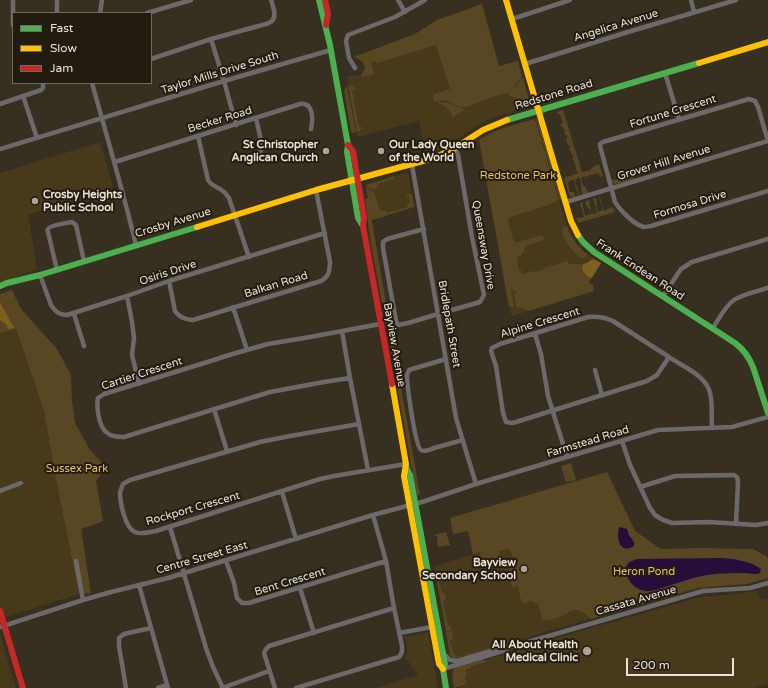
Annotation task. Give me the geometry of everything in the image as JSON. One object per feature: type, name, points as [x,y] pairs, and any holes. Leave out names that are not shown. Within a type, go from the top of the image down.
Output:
[{"type":"street","points":[[13,0],[13,12]]},
{"type":"street","points":[[57,12],[58,0]]},
{"type":"street","points":[[100,12],[102,0]]},
{"type":"street","points":[[150,12],[192,0]]},
{"type":"street","points":[[152,59],[211,39],[266,24],[273,20],[274,13],[272,0]]},
{"type":"street","name":"Bayview Avenue","points":[[319,0],[331,50],[348,145],[353,151],[355,180],[364,218],[363,226],[406,466],[404,476],[413,504],[443,652],[445,664],[443,669],[446,688]]},
{"type":"street","name":"Bayview Avenue","points":[[325,0],[328,14],[326,27]]},
{"type":"street","points":[[398,0],[405,12]]},
{"type":"street","points":[[355,68],[349,58],[346,40],[348,35],[395,17],[425,0]]},
{"type":"street","name":"Frank Endean Road","points":[[506,0],[573,227],[579,239],[594,252],[735,343],[746,354],[753,365],[768,413]]},
{"type":"street","points":[[512,19],[570,0]]},
{"type":"street","points":[[691,0],[694,12]]},
{"type":"street","name":"Angelica Avenue","points":[[525,64],[736,0]]},
{"type":"street","points":[[211,39],[236,125]]},
{"type":"street","name":"Redstone Road","points":[[355,180],[412,165],[441,155],[492,125],[768,42]]},
{"type":"street","name":"Taylor Mills Drive South","points":[[0,149],[331,50]]},
{"type":"street","points":[[664,73],[679,119]]},
{"type":"street","points":[[0,104],[41,90],[43,88],[43,84]]},
{"type":"street","points":[[92,84],[136,245]]},
{"type":"street","points":[[23,96],[37,138]]},
{"type":"street","name":"Fortune Crescent","points":[[611,188],[600,150],[600,144],[679,119],[746,100],[752,100],[755,101],[758,107],[768,141]]},
{"type":"street","name":"Becker Road","points":[[114,161],[303,104],[309,106],[311,111],[311,129]]},
{"type":"street","points":[[256,118],[262,145],[260,154]]},
{"type":"street","points":[[198,136],[208,180],[212,186],[224,191],[229,198],[249,257]]},
{"type":"street","name":"Grover Hill Avenue","points":[[566,202],[768,141]]},
{"type":"street","name":"Queensway Drive","points":[[424,229],[383,242],[397,324],[402,325],[480,302],[484,295],[472,237],[458,155],[455,148]]},
{"type":"street","name":"Bridlepath Street","points":[[412,165],[456,418],[476,484]]},
{"type":"street","name":"Crosby Avenue","points":[[0,286],[84,262],[316,190],[355,180]]},
{"type":"street","name":"Formosa Drive","points":[[611,188],[613,197],[618,207],[628,217],[645,227],[768,191]]},
{"type":"street","name":"Balkan Road","points":[[168,281],[175,311],[183,318],[193,320],[316,283],[325,278],[329,273],[330,262],[316,190]]},
{"type":"street","points":[[57,270],[48,232],[49,227],[54,225],[72,222],[76,225],[84,262]]},
{"type":"street","name":"Osiris Drive","points":[[40,275],[53,308],[59,314],[74,314],[168,281],[325,233]]},
{"type":"street","points":[[663,296],[681,269],[692,262],[768,239]]},
{"type":"street","points":[[712,328],[727,306],[735,299],[768,288]]},
{"type":"street","points":[[127,296],[134,338],[132,355],[138,384]]},
{"type":"street","points":[[233,307],[248,350]]},
{"type":"street","points":[[74,314],[84,346]]},
{"type":"street","name":"Alpine Crescent","points":[[669,357],[657,375],[647,381],[512,423],[506,422],[503,413],[496,366],[491,351],[492,348],[500,344],[588,317],[605,317],[669,357],[706,382],[711,399],[712,427]]},
{"type":"street","name":"Cartier Crescent","points":[[350,378],[276,391],[124,437],[114,437],[106,433],[103,429],[97,403],[98,398],[104,394],[268,344],[380,324]]},
{"type":"street","points":[[342,331],[368,470]]},
{"type":"street","points":[[535,334],[541,354],[548,396],[566,457]]},
{"type":"street","points":[[446,359],[409,370],[406,375],[411,412],[420,448],[425,451],[463,440]]},
{"type":"street","points":[[595,370],[602,395]]},
{"type":"street","points":[[214,409],[227,451]]},
{"type":"street","name":"Farmstead Road","points":[[413,504],[658,430],[737,426],[768,417]]},
{"type":"street","name":"Rockport Crescent","points":[[359,424],[260,442],[130,480],[123,484],[120,491],[121,504],[125,520],[130,530],[136,533],[140,534],[156,531],[334,476],[368,470],[406,466]]},
{"type":"street","points":[[622,441],[630,465],[640,487],[652,512],[658,517],[666,521],[676,523],[709,522],[756,526],[768,523]]},
{"type":"street","points":[[640,487],[675,476],[734,475],[737,477],[738,482],[736,524]]},
{"type":"street","points":[[0,491],[21,483]]},
{"type":"street","points":[[282,492],[296,539]]},
{"type":"street","name":"Bayview Avenue","points":[[413,504],[432,627],[439,664],[443,669]]},
{"type":"street","name":"Centre Street East","points":[[2,626],[83,600],[168,578],[413,504]]},
{"type":"street","points":[[296,688],[399,657],[402,652],[386,562],[373,515]]},
{"type":"street","points":[[170,527],[206,648],[223,688],[269,671]]},
{"type":"street","points":[[76,561],[83,600]]},
{"type":"street","name":"Bent Crescent","points":[[226,561],[234,583],[237,598],[242,603],[254,602],[386,562]]},
{"type":"street","name":"Cassata Avenue","points":[[443,652],[450,660],[457,661],[703,591],[750,588],[768,583]]},
{"type":"street","points":[[139,585],[168,686],[158,688]]},
{"type":"street","points":[[300,588],[314,633]]},
{"type":"street","points":[[275,688],[264,653],[269,646],[394,608]]},
{"type":"street","points":[[0,611],[2,626],[23,688]]},
{"type":"street","points":[[399,633],[432,627]]},
{"type":"street","points":[[126,688],[119,638],[124,634],[151,628]]},
{"type":"street","name":"Cassata Avenue","points":[[443,669],[506,650],[510,647]]},
{"type":"shaded area","points":[[482,4],[499,66],[518,61],[530,103],[529,107],[485,121],[442,148],[426,154],[419,121],[357,137],[347,76],[361,75],[365,67],[361,60],[354,57],[415,34],[437,20]]},
{"type":"shaded area","name":"Crosby Heights Public School","points":[[100,142],[113,187],[28,215],[37,269],[0,283],[0,173]]},
{"type":"shaded area","points":[[408,172],[414,207],[372,220],[366,185]]},
{"type":"shaded area","points":[[559,200],[568,229],[574,240],[584,252],[601,263],[589,282],[593,285],[594,291],[512,316],[508,305],[494,222],[546,206]]},
{"type":"shaded area","points":[[593,259],[601,263],[592,278],[587,276],[582,270],[583,264]]},
{"type":"shaded area","points":[[0,302],[14,328],[8,329],[6,324],[0,320]]},
{"type":"shaded area","points":[[16,329],[44,411],[79,594],[0,619],[0,333]]},
{"type":"shaded area","name":"Bayview Secondary School","points":[[577,481],[621,610],[456,658],[450,654],[435,566],[499,546],[568,484]]},
{"type":"shaded area","points":[[620,527],[627,529],[634,542],[634,546],[629,548],[622,547],[618,536]]},
{"type":"shaded area","name":"Heron Pond","points":[[722,558],[747,562],[761,569],[760,573],[707,575],[648,591],[634,586],[626,574],[627,565],[638,559]]},
{"type":"shaded area","points":[[757,591],[760,599],[768,599],[768,684],[754,688],[459,688],[456,675],[471,664],[704,596],[709,597]]},
{"type":"shaded area","points":[[428,632],[438,688],[376,688],[418,675],[405,657],[407,648],[405,637]]},
{"type":"shaded area","points":[[0,634],[10,668],[16,688],[0,688]]},
{"type":"green space","points":[[482,4],[499,66],[518,61],[522,76],[507,93],[467,107],[446,101],[434,102],[434,94],[450,89],[436,45],[377,63],[376,61],[371,62],[374,74],[362,77],[361,75],[365,69],[364,64],[362,61],[354,57],[415,34],[437,20]]},
{"type":"green space","points":[[522,78],[530,103],[529,104],[508,94]]},
{"type":"green space","points":[[351,85],[356,89],[352,90],[359,127],[362,127],[360,131],[357,132],[348,86]]},
{"type":"green space","points":[[347,86],[356,132],[353,133],[351,132],[344,91]]},
{"type":"green space","points":[[514,99],[529,106],[515,111],[513,103]]},
{"type":"green space","points":[[439,102],[449,103],[464,110],[453,117],[448,109],[439,104]]},
{"type":"green space","points":[[563,110],[582,172],[591,170],[599,164],[603,176],[600,177],[599,173],[589,175],[586,178],[586,176],[582,177],[583,185],[588,193],[583,195],[580,178],[575,180],[579,196],[574,180],[571,180],[568,183],[570,192],[574,192],[575,197],[570,197],[564,178],[578,173],[573,155],[569,150],[570,145],[568,145],[566,139],[567,135],[565,135],[563,127],[560,125],[563,123],[560,114],[557,112]]},
{"type":"green space","points":[[536,118],[561,197],[560,201],[536,120]]},
{"type":"green space","name":"Redstone Park","points":[[535,119],[559,200],[509,219],[508,222],[515,242],[543,235],[544,240],[524,248],[525,252],[517,257],[519,270],[521,270],[522,274],[534,272],[568,261],[568,264],[586,264],[594,259],[601,263],[589,282],[593,285],[594,291],[528,311],[526,309],[516,307],[514,294],[518,292],[511,289],[514,307],[509,306],[479,140],[499,130]]},
{"type":"green space","points":[[631,172],[635,179],[616,184],[614,184],[611,180],[627,176],[628,178],[632,177]]},
{"type":"green space","points":[[394,176],[395,179],[378,184],[378,187],[374,191],[366,185]]},
{"type":"green space","points":[[366,187],[371,192],[374,192],[380,210],[386,211],[387,213],[408,207],[407,204],[410,203],[409,196],[406,196],[408,194],[412,194],[414,207],[372,220]]},
{"type":"green space","points":[[599,197],[604,211],[612,207],[615,212],[578,223],[576,218],[584,217],[580,203],[582,202],[585,216],[597,213],[593,199],[596,198],[598,212],[603,210]]},
{"type":"green space","points":[[368,198],[391,332],[389,332],[385,319],[370,238],[365,199]]},
{"type":"green space","points":[[589,200],[591,214],[585,202]]},
{"type":"green space","points":[[567,226],[575,242],[587,254],[585,258],[581,258],[575,253],[564,238],[562,230]]},
{"type":"green space","name":"Sussex Park","points":[[12,290],[21,309],[57,349],[71,375],[75,423],[90,450],[106,467],[96,481],[103,521],[81,529],[91,593],[79,594],[44,411],[16,329],[0,333],[0,294]]},
{"type":"green space","points":[[390,337],[392,337],[420,494],[417,495],[391,353]]},
{"type":"green space","points":[[571,463],[576,480],[566,482],[561,466]]},
{"type":"green space","points":[[607,472],[635,531],[661,549],[753,549],[766,556],[768,559],[768,578],[747,584],[698,588],[591,619],[583,612],[576,610],[570,611],[563,616],[542,621],[538,604],[532,601],[522,603],[518,586],[512,587],[508,563],[514,562],[510,549],[499,551],[501,559],[487,562],[482,560],[480,552],[473,554],[468,531],[453,534],[450,518]]},
{"type":"green space","points":[[446,532],[450,545],[438,547],[437,536],[434,535]]},
{"type":"green space","points":[[435,571],[439,572],[442,577],[442,579],[439,579],[442,593],[445,593],[446,600],[443,601],[448,626],[451,626],[451,630],[446,631]]},
{"type":"green space","points":[[452,631],[453,640],[450,641],[453,653],[455,653],[456,657],[492,648],[453,658],[450,656],[446,632]]},
{"type":"green space","points":[[482,660],[486,662],[471,666],[471,668],[467,669],[467,675],[465,676],[467,684],[454,688],[452,676],[454,668]]},
{"type":"traffic: fast","points":[[319,0],[330,45],[348,145],[347,152],[358,218],[363,226]]},
{"type":"traffic: fast","points":[[507,120],[699,63]]},
{"type":"traffic: fast","points":[[0,286],[197,227]]},
{"type":"traffic: fast","points":[[578,235],[594,252],[741,348],[753,367],[768,413]]},
{"type":"traffic: fast","points":[[406,467],[410,475],[445,664],[443,669],[446,688]]},
{"type":"traffic: slow","points":[[506,0],[571,221],[578,235]]},
{"type":"traffic: slow","points":[[699,63],[768,42]]},
{"type":"traffic: slow","points":[[197,227],[316,190],[434,158],[455,148],[483,130],[507,120]]},
{"type":"traffic: slow","points":[[392,384],[406,464],[404,476],[439,664],[443,669]]},
{"type":"traffic: jam","points":[[325,0],[328,14],[326,25]]},
{"type":"traffic: jam","points":[[348,145],[353,151],[364,218],[363,226],[392,384]]},
{"type":"traffic: jam","points":[[0,611],[23,688]]},
{"type":"place","name":"St Christopher Anglican Church","points":[[326,151]]},
{"type":"place","name":"Our Lady Queen of the World","points":[[381,151]]},
{"type":"place","name":"Crosby Heights Public School","points":[[35,201]]},
{"type":"place","name":"Bayview Secondary School","points":[[524,569]]},
{"type":"place","name":"All About Health Medical Clinic","points":[[587,651]]}]
